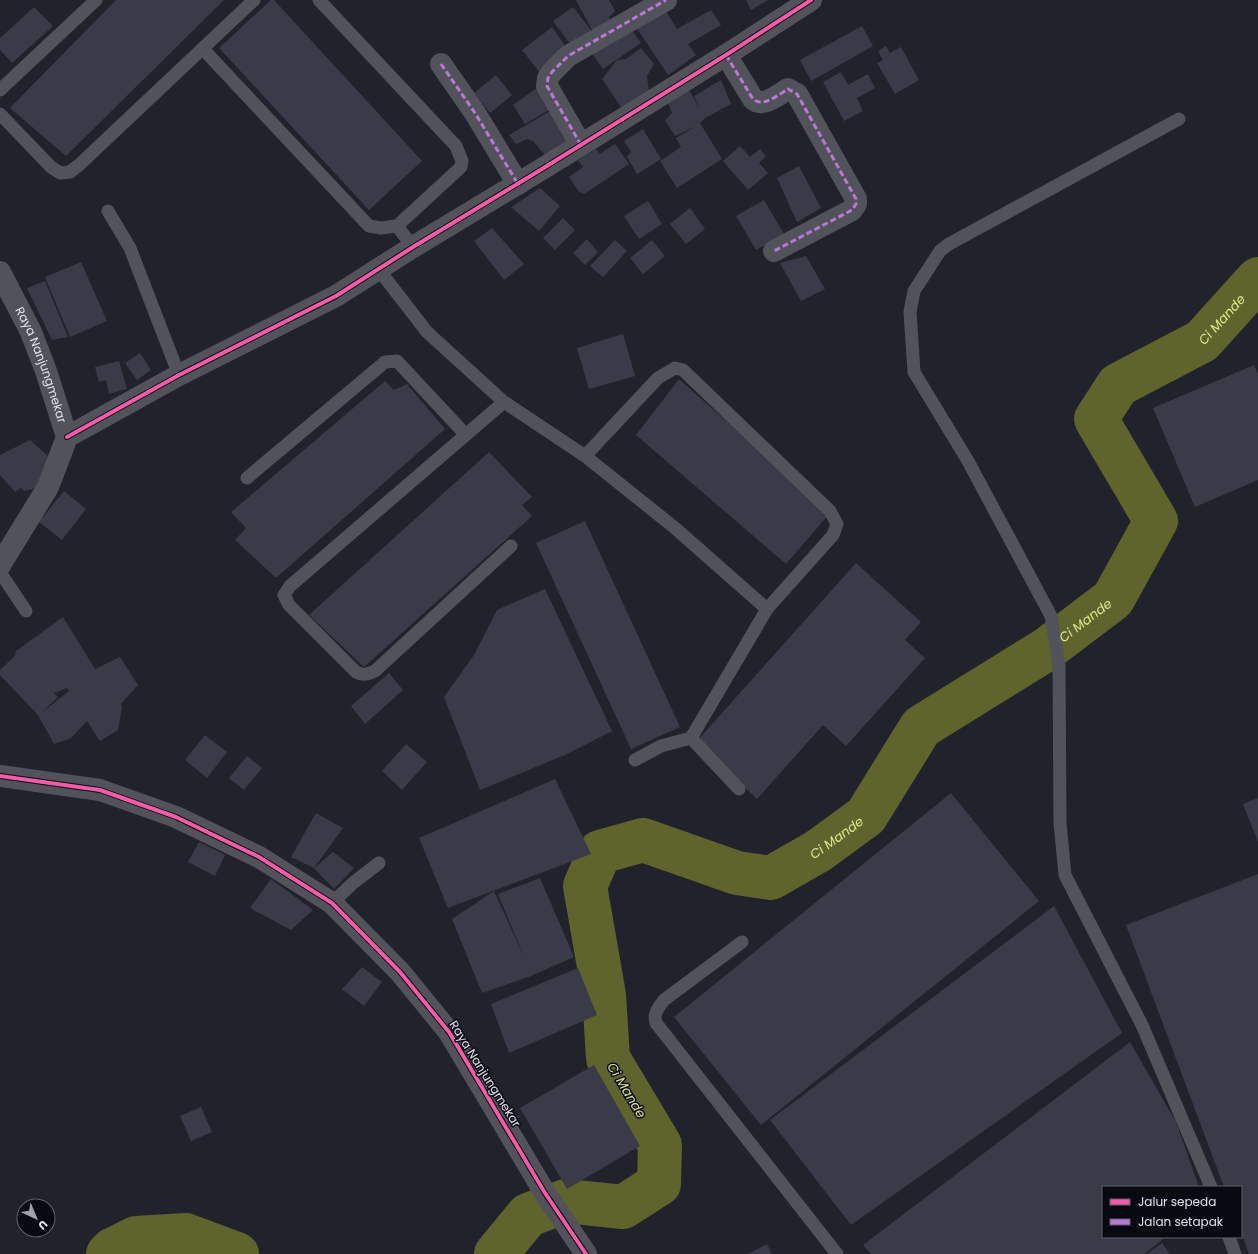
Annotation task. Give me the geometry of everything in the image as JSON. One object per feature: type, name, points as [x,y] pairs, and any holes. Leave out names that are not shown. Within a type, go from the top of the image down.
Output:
[{"type":"street","points":[[581,145],[547,86],[548,78],[568,56],[666,0]]},
{"type":"street","points":[[67,437],[179,375],[336,296],[413,246],[518,184],[726,55],[811,0]]},
{"type":"street","points":[[726,55],[753,99],[757,102],[763,103],[788,89],[797,94],[856,199],[856,204],[852,210],[774,251]]},
{"type":"street","points":[[441,64],[475,113],[518,184]]},
{"type":"street","name":"Raya Nanjungmekar","points":[[0,272],[32,332],[67,437],[48,487],[0,565]]},
{"type":"street","name":"Raya Nanjungmekar","points":[[0,776],[100,790],[176,817],[259,857],[332,903],[400,972],[449,1032],[545,1193],[586,1254]]},
{"type":"lane","points":[[0,90],[96,0]]},
{"type":"lane","points":[[0,114],[51,167],[60,173],[70,172],[79,166],[254,0]]},
{"type":"lane","points":[[203,50],[369,226],[381,228],[397,226],[461,168],[462,161],[456,146],[319,0]]},
{"type":"lane","points":[[1179,118],[949,244],[940,251],[914,292],[910,312],[914,372],[968,461],[1051,616],[1059,665],[1060,823],[1065,875],[1142,1025],[1211,1186]]},
{"type":"lane","points":[[108,211],[130,248],[179,375]]},
{"type":"lane","points":[[397,226],[413,246]]},
{"type":"lane","points":[[378,270],[427,332],[504,402],[585,456],[674,528],[767,609]]},
{"type":"lane","points":[[247,478],[385,362],[397,361],[466,435]]},
{"type":"lane","points":[[585,456],[661,376],[675,368],[683,370],[689,374],[830,511],[837,524],[833,535],[767,609],[690,738],[662,746],[635,760]]},
{"type":"lane","points":[[504,402],[290,586],[284,595],[289,604],[353,670],[361,675],[368,674],[374,671],[511,546]]},
{"type":"lane","points":[[0,572],[26,611]]},
{"type":"lane","points":[[690,738],[739,789]]},
{"type":"lane","points":[[332,903],[357,879],[379,863]]},
{"type":"lane","points":[[742,942],[664,1000],[657,1010],[654,1018],[656,1023],[837,1254]]},
{"type":"lane","points":[[1229,1238],[1235,1254]]},
{"type":"building","points":[[116,0],[224,0],[66,156],[10,108]]},
{"type":"building","points":[[271,0],[274,0],[422,161],[369,210],[219,48]]},
{"type":"building","points":[[576,0],[609,0],[615,11],[609,17],[613,24],[593,32]]},
{"type":"building","points":[[746,0],[768,0],[751,10]]},
{"type":"building","points":[[34,7],[53,26],[12,63],[0,50],[0,38]]},
{"type":"building","points":[[573,7],[591,30],[571,45],[553,21]]},
{"type":"building","points":[[664,8],[677,29],[711,10],[721,25],[688,44],[696,55],[668,75],[636,27]]},
{"type":"building","points":[[628,25],[641,43],[603,69],[590,50]]},
{"type":"building","points":[[862,26],[873,46],[811,81],[800,60]]},
{"type":"building","points":[[552,27],[570,53],[544,78],[522,50]]},
{"type":"building","points":[[886,46],[890,53],[901,47],[919,80],[895,94],[877,63],[883,60],[878,51]]},
{"type":"building","points":[[641,48],[654,64],[647,76],[649,92],[623,110],[602,79],[617,60],[626,59]]},
{"type":"building","points":[[841,72],[848,85],[868,74],[875,88],[857,98],[863,111],[844,121],[823,82]]},
{"type":"building","points":[[496,75],[512,95],[490,113],[474,93]]},
{"type":"building","points":[[721,80],[731,104],[705,118],[700,123],[722,159],[677,188],[660,161],[681,147],[676,138],[696,126],[675,136],[665,120],[672,113],[668,103],[689,90],[700,109],[694,96]]},
{"type":"building","points":[[544,83],[554,107],[525,124],[513,105]]},
{"type":"building","points":[[552,110],[574,147],[550,161],[533,141],[527,139],[516,144],[509,135]]},
{"type":"building","points":[[643,129],[661,159],[637,174],[627,157],[631,152],[624,141]]},
{"type":"building","points":[[615,144],[629,164],[584,194],[579,192],[569,177],[583,167],[578,160],[596,149],[600,154]]},
{"type":"building","points":[[740,146],[750,157],[760,149],[766,156],[759,163],[768,173],[748,190],[723,161]]},
{"type":"building","points":[[799,166],[821,208],[797,222],[777,178]]},
{"type":"building","points":[[540,188],[560,206],[539,231],[511,207]]},
{"type":"building","points":[[764,200],[784,234],[756,250],[736,216]]},
{"type":"building","points":[[648,201],[662,224],[639,239],[624,216]]},
{"type":"building","points":[[690,208],[705,229],[686,244],[670,224]]},
{"type":"building","points":[[563,218],[575,230],[555,250],[543,238]]},
{"type":"building","points":[[492,228],[524,264],[504,280],[474,241]]},
{"type":"building","points":[[587,239],[598,252],[585,265],[573,253]]},
{"type":"building","points":[[615,240],[627,251],[603,277],[590,266]]},
{"type":"building","points":[[652,240],[665,256],[643,274],[630,258]]},
{"type":"building","points":[[806,256],[825,289],[801,301],[780,263]]},
{"type":"building","points":[[81,262],[107,321],[70,337],[45,277]]},
{"type":"building","points":[[45,281],[68,337],[52,340],[27,288]]},
{"type":"building","points":[[623,334],[635,376],[589,389],[577,348]]},
{"type":"building","points":[[140,353],[151,370],[137,380],[125,363]]},
{"type":"building","points":[[119,361],[127,389],[109,394],[106,380],[99,382],[95,367]]},
{"type":"building","points":[[1254,365],[1258,374],[1258,480],[1195,507],[1153,408]]},
{"type":"building","points":[[679,379],[830,513],[786,564],[636,435]]},
{"type":"building","points":[[385,381],[394,390],[407,384],[445,429],[276,578],[235,540],[246,528],[231,512]]},
{"type":"building","points":[[30,440],[50,458],[40,487],[24,491],[21,488],[15,492],[0,475],[0,455]]},
{"type":"building","points":[[489,452],[532,497],[522,505],[532,516],[364,667],[309,615]]},
{"type":"building","points":[[64,491],[86,509],[62,540],[39,522]]},
{"type":"building","points":[[585,521],[680,727],[631,749],[536,543]]},
{"type":"building","points":[[856,563],[921,622],[905,640],[925,658],[846,746],[823,725],[757,799],[697,741]]},
{"type":"building","points":[[545,589],[612,731],[565,755],[480,790],[444,697],[474,655],[497,610]]},
{"type":"building","points":[[63,617],[95,669],[120,657],[138,685],[121,704],[122,707],[118,730],[100,741],[87,721],[71,738],[54,744],[38,715],[0,675],[0,670],[15,656],[16,651]],"holes":[[[67,688],[69,691],[41,713],[58,697],[54,693]]]},
{"type":"building","points":[[389,673],[403,690],[365,724],[351,706]]},
{"type":"building","points":[[205,735],[227,752],[207,778],[185,760]]},
{"type":"building","points":[[406,744],[427,762],[402,790],[382,771]]},
{"type":"building","points":[[247,756],[262,768],[244,790],[229,778]]},
{"type":"building","points":[[555,779],[591,854],[448,908],[419,838]]},
{"type":"building","points":[[951,793],[1039,901],[761,1125],[674,1017]]},
{"type":"building","points":[[1258,798],[1258,842],[1243,804]]},
{"type":"building","points":[[316,813],[343,828],[314,868],[291,857]]},
{"type":"building","points":[[199,842],[225,855],[215,876],[188,862]]},
{"type":"building","points":[[333,852],[354,868],[334,889],[314,868]]},
{"type":"building","points":[[1258,874],[1258,1254],[1249,1254],[1242,1235],[1242,1186],[1224,1186],[1126,925]]},
{"type":"building","points":[[540,878],[574,957],[531,976],[482,993],[452,919],[494,891],[525,959],[498,894]]},
{"type":"building","points":[[271,879],[313,910],[291,930],[250,908]]},
{"type":"building","points":[[1054,906],[1122,1033],[851,1225],[770,1120]]},
{"type":"building","points":[[362,967],[382,982],[364,1006],[342,989]]},
{"type":"building","points":[[578,968],[597,1015],[509,1053],[491,1004]]},
{"type":"building","points":[[1130,1042],[1176,1122],[1199,1186],[1102,1186],[1102,1238],[1165,1238],[1144,1254],[871,1254],[863,1245]]},
{"type":"building","points":[[594,1065],[640,1146],[567,1189],[520,1108]]},
{"type":"building","points":[[201,1107],[212,1132],[191,1141],[180,1116]]},
{"type":"building","points":[[1162,1243],[1170,1254],[1147,1254]]},
{"type":"building","points":[[767,1244],[772,1254],[748,1254]]},
{"type":"waterway","name":"Ci Mande","points":[[496,1254],[528,1215],[566,1201],[623,1207],[659,1184],[660,1145],[608,1058],[604,995],[585,886],[600,852],[643,840],[737,873],[771,878],[818,851],[866,816],[921,727],[1047,649],[1113,599],[1156,521],[1096,419],[1118,385],[1202,341],[1258,279]]},
{"type":"waterway","name":"Ci Mande","points":[[108,1254],[112,1250],[136,1238],[186,1235],[237,1254]]},
{"type":"marked path","points":[[581,145],[547,86],[548,78],[568,56],[666,0]]},
{"type":"marked path","points":[[726,55],[753,99],[761,102],[770,100],[788,89],[797,94],[856,199],[856,204],[852,210],[774,251]]},
{"type":"marked path","points":[[441,64],[475,113],[518,184]]},
{"type":"cycle path","points":[[67,437],[179,375],[336,296],[413,247],[726,55],[811,0]]},
{"type":"cycle path","points":[[0,776],[100,790],[176,817],[259,857],[332,903],[400,972],[449,1032],[545,1193],[586,1254]]}]
